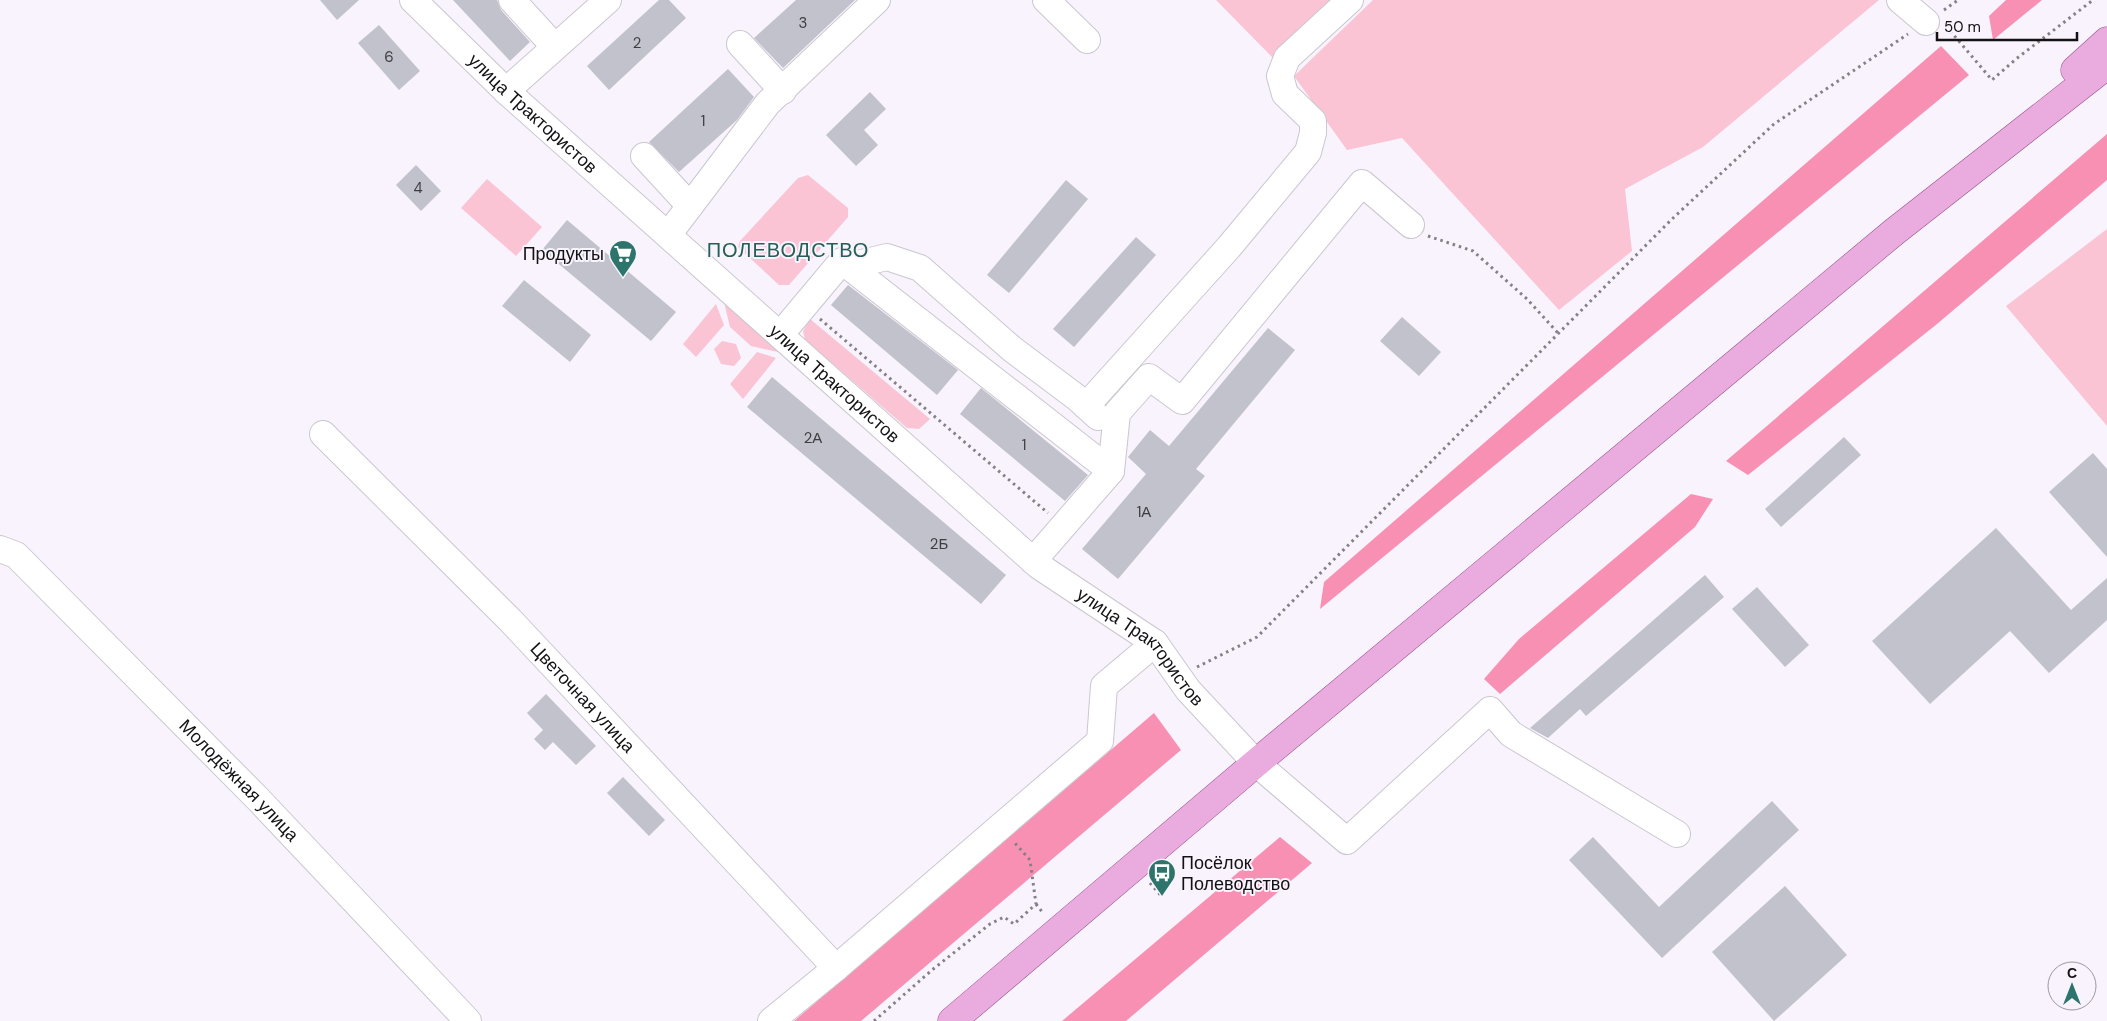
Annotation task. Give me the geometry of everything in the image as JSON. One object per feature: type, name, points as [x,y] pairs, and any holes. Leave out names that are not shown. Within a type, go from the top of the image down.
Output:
[{"type":"main road","points":[[1894,232],[2107,42]]},
{"type":"main road","points":[[952,1021],[1256,763],[1894,232],[2107,64]]},
{"type":"street","name":"улица Трактористов","points":[[413,0],[506,91],[1033,561],[1155,644],[1188,690],[1256,763],[1347,841],[1490,710],[1511,734],[1677,834]]},
{"type":"street","points":[[512,0],[555,47]]},
{"type":"street","points":[[506,91],[608,0]]},
{"type":"street","points":[[668,235],[765,106],[877,0]]},
{"type":"street","points":[[1046,0],[1087,40]]},
{"type":"street","points":[[1086,406],[1228,247],[1308,152],[1313,133],[1313,121],[1285,94],[1280,76],[1287,58],[1350,0]]},
{"type":"street","points":[[1900,0],[1934,22]]},
{"type":"street","points":[[740,44],[783,90]]},
{"type":"street","points":[[644,156],[690,206]]},
{"type":"street","points":[[1033,561],[1111,471],[1117,413],[1149,378],[1182,401],[1362,183],[1411,225]]},
{"type":"street","points":[[848,266],[887,257],[920,268],[1012,349],[1086,406],[1101,420],[1116,422]]},
{"type":"street","points":[[780,334],[842,261],[1111,471]]},
{"type":"street","name":"Цветочная улица","points":[[323,434],[510,620],[836,968]]},
{"type":"street","name":"Молодёжная улица","points":[[0,549],[16,555],[245,785],[468,1021]]},
{"type":"street","points":[[771,1021],[836,968],[1100,741],[1104,686],[1155,644]]},
{"type":"path","points":[[1188,690],[1193,669],[1257,637],[1672,219],[1774,124],[1934,22],[1992,80],[2092,0]]},
{"type":"path","points":[[1411,225],[1431,238],[1473,251],[1527,299],[1558,333]]},
{"type":"path","points":[[805,306],[1063,526]]},
{"type":"path","points":[[874,1021],[932,970],[990,924],[1004,917],[1014,924],[1036,904],[1030,860],[1000,827]]},
{"type":"shaded area","points":[[1216,0],[1333,0],[1275,60]]},
{"type":"shaded area","points":[[1373,0],[1879,0],[1703,147],[1625,189],[1632,251],[1559,310],[1402,138],[1347,150],[1294,76]]},
{"type":"shaded area","points":[[2006,0],[2042,0],[1993,40],[1989,16]]},
{"type":"shaded area","points":[[1941,46],[1969,75],[1320,609],[1324,582]]},
{"type":"shaded area","points":[[2107,134],[2107,180],[1937,324],[1748,475],[1726,461]]},
{"type":"shaded area","points":[[808,175],[848,208],[848,217],[789,285],[779,285],[738,247],[740,241],[798,178]]},
{"type":"shaded area","points":[[487,179],[542,227],[516,256],[461,208]]},
{"type":"shaded area","points":[[2107,229],[2107,426],[2006,306]]},
{"type":"shaded area","points":[[724,302],[778,352],[751,346],[730,327]]},
{"type":"shaded area","points":[[716,304],[724,325],[696,357],[683,344]]},
{"type":"shaded area","points":[[810,319],[930,419],[919,429],[907,428],[805,340],[803,331]]},
{"type":"shaded area","points":[[722,341],[736,344],[741,358],[734,366],[721,364],[714,349]]},
{"type":"shaded area","points":[[757,352],[776,358],[743,399],[730,384]]},
{"type":"shaded area","points":[[1691,494],[1713,499],[1695,527],[1500,694],[1484,679],[1519,639]]},
{"type":"shaded area","points":[[1154,713],[1181,750],[861,1021],[794,1021]]},
{"type":"shaded area","points":[[1280,837],[1312,863],[1126,1021],[1062,1021]]},
{"type":"building","points":[[320,0],[359,0],[337,20]]},
{"type":"building","points":[[453,0],[497,0],[501,10],[530,42],[510,61]]},
{"type":"building","points":[[659,0],[669,0],[686,18],[609,90],[587,66]]},
{"type":"building","points":[[796,0],[855,0],[783,68],[754,38]]},
{"type":"building","points":[[379,25],[420,71],[399,90],[358,43]]},
{"type":"building","points":[[728,69],[754,97],[737,120],[679,172],[649,142]]},
{"type":"building","points":[[870,92],[886,109],[864,130],[878,145],[856,166],[826,135]]},
{"type":"building","points":[[416,165],[441,191],[421,211],[396,185]]},
{"type":"building","points":[[1066,180],[1088,199],[1009,293],[987,275]]},
{"type":"building","points":[[567,220],[676,312],[651,341],[542,250]]},
{"type":"building","points":[[1136,237],[1156,255],[1074,347],[1053,329]]},
{"type":"building","points":[[524,280],[591,335],[570,362],[502,306]]},
{"type":"building","points":[[848,285],[958,370],[937,395],[831,305]]},
{"type":"building","points":[[1402,317],[1441,352],[1419,376],[1380,341]]},
{"type":"building","points":[[1268,328],[1295,350],[1196,469],[1205,476],[1118,579],[1082,549],[1146,474],[1128,457],[1150,430],[1169,446]]},
{"type":"building","points":[[772,377],[1006,575],[981,604],[747,407]]},
{"type":"building","points":[[981,388],[1088,475],[1065,501],[960,414]]},
{"type":"building","points":[[1844,437],[1861,455],[1781,527],[1765,509]]},
{"type":"building","points":[[2093,453],[2107,469],[2107,557],[2049,492]]},
{"type":"building","points":[[1996,528],[2071,610],[2107,578],[2107,620],[2049,673],[2010,631],[1930,704],[1872,641]]},
{"type":"building","points":[[1705,575],[1724,597],[1586,716],[1580,709],[1548,738],[1530,728]]},
{"type":"building","points":[[1757,587],[1809,645],[1785,667],[1732,609]]},
{"type":"building","points":[[546,694],[596,746],[576,765],[553,742],[545,750],[534,739],[543,730],[527,713]]},
{"type":"building","points":[[623,777],[665,820],[649,836],[607,793]]},
{"type":"building","points":[[1772,801],[1799,830],[1662,958],[1569,860],[1593,837],[1659,907]]},
{"type":"building","points":[[1785,886],[1847,955],[1774,1021],[1712,952]]},
{"type":"place","name":"Продукты","points":[[623,278]]},
{"type":"place","name":"Посёлок Полеводство","points":[[1162,897]]},
{"type":"district","name":"ПОЛЕВОДСТВО","points":[[788,250]]}]
